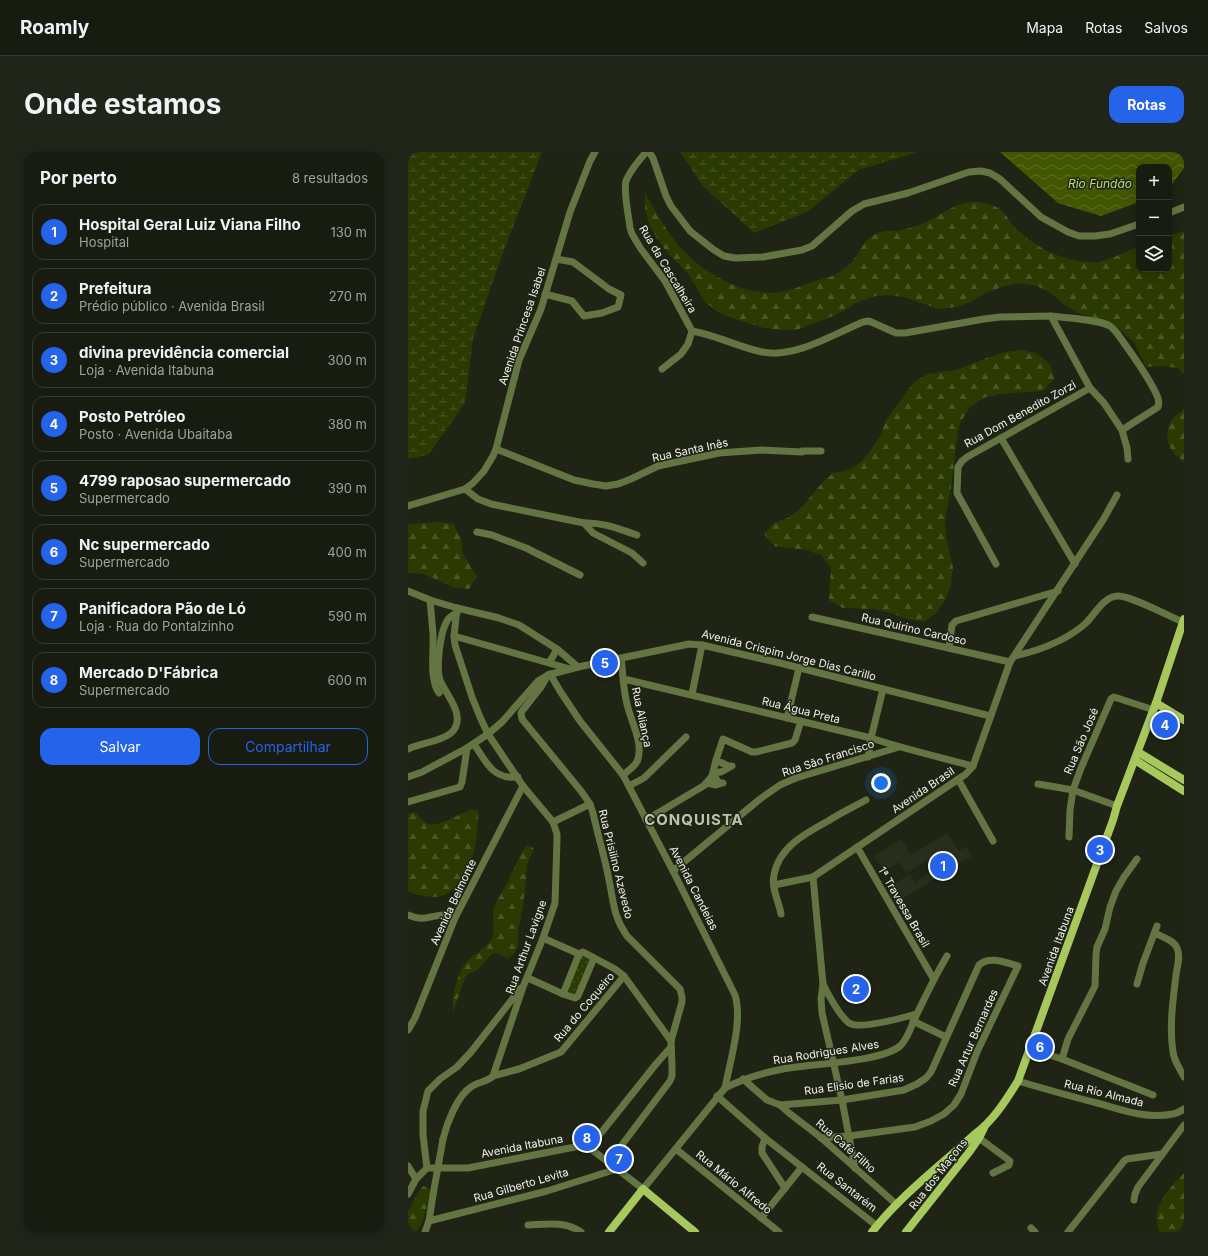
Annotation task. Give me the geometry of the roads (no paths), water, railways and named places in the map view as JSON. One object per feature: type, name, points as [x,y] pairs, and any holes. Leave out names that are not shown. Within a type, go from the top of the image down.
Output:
[{"type":"main road","name":"Avenida Itabuna","points":[[875,1229],[910,1190],[984,1127],[1009,1096],[1018,1081],[1117,806],[1155,706],[1183,620]]},
{"type":"main road","points":[[1155,706],[1184,720]]},
{"type":"main road","points":[[1138,752],[1184,780]]},
{"type":"main road","points":[[1135,760],[1184,791]]},
{"type":"main road","name":"Rua dos Maçons","points":[[906,1232],[979,1138],[984,1127]]},
{"type":"main road","points":[[953,1154],[961,1162]]},
{"type":"main road","points":[[609,1232],[643,1190],[695,1232]]},
{"type":"street","name":"Avenida Princesa Isabel","points":[[408,506],[465,489],[484,471],[493,456],[519,360],[541,310],[570,212],[595,152]]},
{"type":"street","name":"Rua da Cascalheira","points":[[646,152],[630,173],[626,182],[625,190],[630,228],[641,249],[665,281],[692,331]]},
{"type":"street","points":[[649,152],[655,163],[671,206],[690,231],[724,256],[735,258],[763,257],[802,250],[812,246],[852,211],[864,204],[908,193],[969,172],[981,171],[990,173],[1000,179],[1041,217],[1068,232],[1079,236],[1110,234],[1136,225]]},
{"type":"street","points":[[1172,212],[1184,207]]},
{"type":"street","points":[[545,294],[572,301],[584,316],[602,313],[618,307],[621,296],[609,289],[573,262],[556,259]]},
{"type":"street","points":[[1051,316],[1090,388],[1104,403],[1122,430],[1127,448],[1128,459]]},
{"type":"street","points":[[662,369],[681,354],[688,344],[692,331],[700,332],[762,352],[774,354],[800,348],[824,340],[869,320],[896,333],[905,333],[984,319],[1051,316],[1098,322],[1111,326],[1114,329],[1148,380],[1158,399],[1159,404],[1156,409],[1122,430]]},
{"type":"street","name":"Rua Dom Benedito Zorzi","points":[[996,564],[957,493],[958,467],[966,457],[1090,388]]},
{"type":"street","points":[[1001,438],[1075,564]]},
{"type":"street","name":"Rua Santa Inês","points":[[496,449],[574,480],[606,486],[618,484],[658,466],[719,453],[761,450],[802,452],[821,450]]},
{"type":"street","points":[[465,489],[478,499],[491,504],[584,522],[595,522],[637,535]]},
{"type":"street","points":[[973,766],[1010,662],[1104,520],[1117,495]]},
{"type":"street","points":[[584,522],[587,528],[593,533],[632,553],[644,563]]},
{"type":"street","points":[[477,532],[492,535],[526,548],[580,575]]},
{"type":"street","points":[[408,591],[457,610],[499,618],[518,625],[557,649],[578,666]]},
{"type":"street","points":[[949,648],[952,625],[956,621],[1058,591]]},
{"type":"street","points":[[1015,656],[1038,650],[1074,632],[1087,622],[1105,602],[1114,596],[1122,596],[1183,620]]},
{"type":"street","points":[[430,600],[434,678],[435,687],[439,693]]},
{"type":"street","points":[[408,749],[447,736],[454,730],[456,723],[455,710],[441,681],[439,669],[443,630],[448,619],[457,610]]},
{"type":"street","name":"Rua Arthur Lavigne","points":[[457,610],[454,636],[455,645],[480,717],[488,734],[523,786],[553,822],[557,834],[554,903],[543,938],[528,978],[523,987],[493,1076]]},
{"type":"street","name":"Rua Quirino Cardoso","points":[[812,617],[1010,662]]},
{"type":"street","points":[[454,636],[570,668]]},
{"type":"street","name":"Avenida Crispim Jorge Dias Carillo","points":[[408,777],[422,772],[468,748],[488,734],[502,722],[538,681],[549,675],[578,666],[688,644],[702,645],[799,668],[990,716]]},
{"type":"street","points":[[692,694],[702,645]]},
{"type":"street","points":[[549,662],[557,649]]},
{"type":"street","name":"Rua Aliança","points":[[621,658],[627,705],[638,739],[639,751],[634,765],[623,775]]},
{"type":"street","points":[[787,718],[799,668]]},
{"type":"street","name":"Avenida Candeias","points":[[549,675],[580,721],[623,775],[732,986],[738,1004],[738,1018],[725,1088]]},
{"type":"street","name":"Rua Prisilino Azevedo","points":[[549,675],[522,711],[521,716],[590,804],[618,922],[627,936],[678,986],[682,992],[682,1002],[671,1044]]},
{"type":"street","name":"Rua Água Preta","points":[[624,678],[871,738],[899,747],[932,754],[973,766]]},
{"type":"street","points":[[868,757],[883,689]]},
{"type":"street","name":"Rua São José","points":[[1069,837],[1070,810],[1073,790],[1081,768],[1112,698],[1114,697],[1155,706]]},
{"type":"street","points":[[646,820],[706,784],[712,776],[723,740],[752,752],[756,752],[792,743],[795,740],[801,722]]},
{"type":"street","points":[[629,786],[644,778],[686,737]]},
{"type":"street","points":[[474,744],[490,768],[497,774],[510,778],[518,777]]},
{"type":"street","name":"Rua São Francisco","points":[[673,870],[760,799],[780,785],[796,778],[899,747]]},
{"type":"street","points":[[408,802],[460,786],[468,748]]},
{"type":"street","points":[[706,784],[716,786],[724,783],[719,783],[715,778],[717,772],[722,772],[732,766],[728,766],[716,760]]},
{"type":"street","name":"Avenida Brasil","points":[[813,877],[966,774],[973,766]]},
{"type":"street","points":[[958,779],[993,840]]},
{"type":"street","points":[[1038,784],[1073,790],[1117,806]]},
{"type":"street","name":"Avenida Belmonte","points":[[408,1030],[415,1018],[455,918],[523,786]]},
{"type":"street","points":[[781,914],[773,876],[786,850],[794,841],[804,834],[866,800]]},
{"type":"street","points":[[553,822],[590,804]]},
{"type":"street","name":"1ª Travessa Brasil","points":[[857,847],[933,978]]},
{"type":"street","points":[[1062,1059],[1068,1039],[1095,986],[1097,947],[1105,929],[1110,907],[1116,891],[1137,859]]},
{"type":"street","points":[[774,885],[813,877],[823,984],[821,999],[822,1013],[842,1100],[855,1168]]},
{"type":"street","points":[[408,915],[418,919],[426,919],[442,915],[455,918]]},
{"type":"street","points":[[1137,984],[1143,963],[1156,930],[1176,945],[1179,955],[1172,1008],[1171,1033],[1173,1053],[1184,1077]]},
{"type":"street","points":[[543,938],[579,954],[583,952],[615,969],[624,976],[671,1044],[672,1076],[670,1081],[609,1162]]},
{"type":"street","points":[[563,994],[579,954]]},
{"type":"street","name":"Rua Rodrigues Alves","points":[[643,1190],[717,1096],[725,1088],[743,1079],[765,1072],[886,1054],[897,1049],[905,1040],[933,978],[947,956]]},
{"type":"street","points":[[528,978],[575,998],[577,997],[594,958]]},
{"type":"street","name":"Rua Artur Bernardes","points":[[821,1138],[849,1136],[915,1127],[944,1114],[954,1105],[962,1094],[977,1052],[1018,966],[992,960],[981,962],[977,967]]},
{"type":"street","name":"Rua Elisio de Farias","points":[[780,1105],[842,1100],[904,1090],[926,1078],[931,1072],[977,967]]},
{"type":"street","name":"Rua do Coqueiro","points":[[425,1232],[429,1221],[443,1139],[446,1128],[462,1095],[471,1086],[490,1079],[493,1076],[519,1069],[561,1052],[624,976]]},
{"type":"street","points":[[823,984],[846,1020],[852,1024],[863,1026],[915,1018],[946,1037]]},
{"type":"street","points":[[408,1194],[416,1179],[427,1168],[424,1143],[423,1111],[428,1091],[440,1079],[457,1067],[471,1052],[523,987]]},
{"type":"street","points":[[643,1190],[609,1162],[589,1148],[671,1044]]},
{"type":"street","points":[[1030,1049],[1062,1059],[1153,1095]]},
{"type":"street","name":"Rua Café Filho","points":[[743,1079],[767,1100],[780,1105],[821,1138],[896,1204]]},
{"type":"street","name":"Rua Rio Almada","points":[[1018,1081],[1088,1101],[1147,1115],[1175,1114],[1184,1109]]},
{"type":"street","name":"Rua Santarém","points":[[717,1096],[765,1138],[802,1167],[875,1229]]},
{"type":"street","points":[[1134,1200],[1138,1187],[1184,1125]]},
{"type":"street","points":[[765,1138],[762,1153],[785,1188]]},
{"type":"street","points":[[979,1138],[1010,1161],[1009,1165],[993,1173]]},
{"type":"street","name":"Avenida Itabuna","points":[[427,1168],[468,1168],[580,1146],[586,1146],[589,1148]]},
{"type":"street","name":"Rua Mário Alfredo","points":[[676,1149],[779,1232]]},
{"type":"street","points":[[1068,1232],[1124,1161],[1127,1159],[1162,1154]]},
{"type":"street","points":[[408,1166],[416,1179]]},
{"type":"street","name":"Rua Santarém","points":[[762,1218],[802,1167]]},
{"type":"street","name":"Rua Gilberto Levita","points":[[429,1221],[540,1192],[618,1169]]},
{"type":"street","points":[[528,1225],[560,1224],[574,1227],[581,1232]]},
{"type":"water","name":"Rio Fundão","points":[[1000,152],[1184,152],[1184,168],[1172,184],[1172,164],[1136,164],[1136,203],[1101,216],[1058,203]]},
{"type":"place","name":"4799 raposao supermercado","points":[[605,663]]},
{"type":"place","name":"Posto Petróleo","points":[[1165,725]]},
{"type":"place","name":"divina previdência comercial","points":[[1100,850]]},
{"type":"place","name":"Hospital Geral Luiz Viana Filho","points":[[943,866]]},
{"type":"place","name":"Prefeitura","points":[[856,989]]},
{"type":"place","name":"Nc supermercado","points":[[1040,1047]]},
{"type":"place","name":"Mercado D'Fábrica","points":[[587,1138]]},
{"type":"place","name":"Panificadora Pão de Ló","points":[[619,1159]]},
{"type":"district","name":"CONQUISTA","points":[[694,819]]}]
